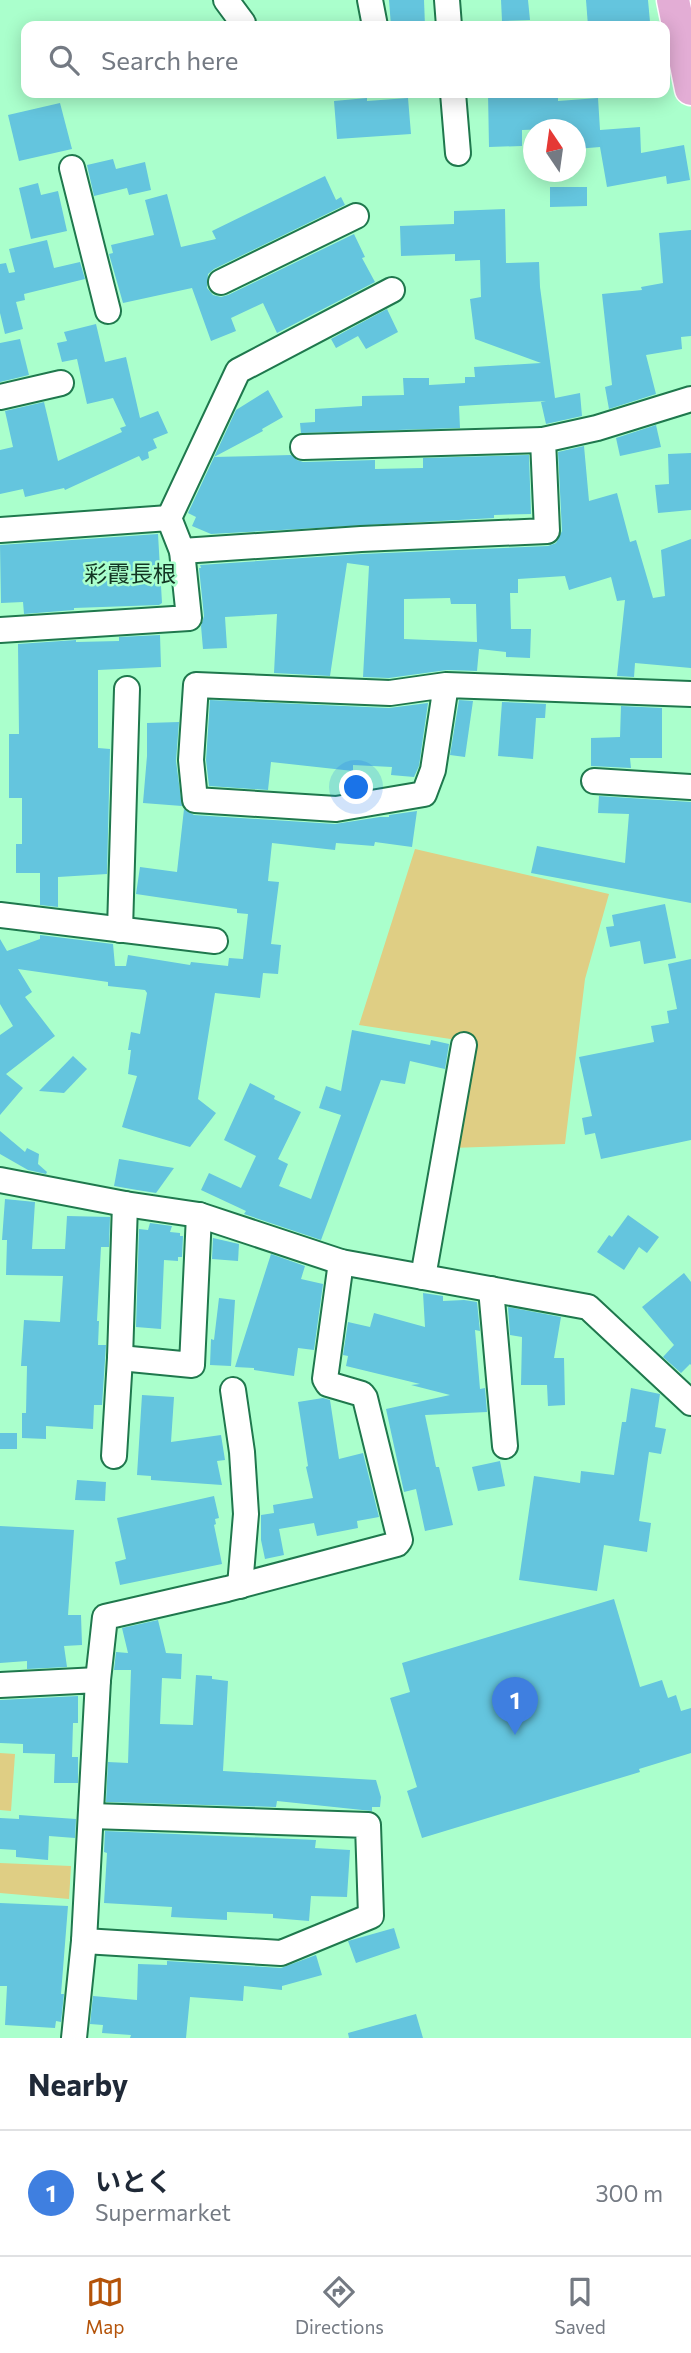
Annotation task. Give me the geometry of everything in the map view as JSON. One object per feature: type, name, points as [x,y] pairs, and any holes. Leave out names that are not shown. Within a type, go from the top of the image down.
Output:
[{"type":"main road","points":[[673,0],[691,89]]},
{"type":"street","points":[[226,0],[242,21]]},
{"type":"street","points":[[370,0],[373,21]]},
{"type":"street","points":[[447,0],[449,21]]},
{"type":"street","points":[[453,98],[458,153]]},
{"type":"street","points":[[72,167],[108,310]]},
{"type":"street","points":[[221,282],[356,216]]},
{"type":"street","points":[[0,630],[188,618],[182,551],[169,518],[238,371],[392,290]]},
{"type":"street","points":[[0,397],[61,383]]},
{"type":"street","points":[[303,447],[543,440],[597,428],[691,399]]},
{"type":"street","points":[[182,551],[361,539],[547,531],[543,440]]},
{"type":"street","points":[[0,530],[169,518]]},
{"type":"street","points":[[446,685],[433,770],[424,794],[336,809],[195,800],[191,760],[196,685],[390,694],[446,685],[691,694]]},
{"type":"street","points":[[120,930],[127,689]]},
{"type":"street","points":[[594,781],[691,787]]},
{"type":"street","points":[[0,915],[215,941]]},
{"type":"street","points":[[423,1277],[464,1045]]},
{"type":"street","points":[[0,1180],[199,1215],[341,1262],[588,1307],[691,1403]]},
{"type":"street","points":[[114,1456],[125,1204]]},
{"type":"street","points":[[120,1358],[192,1365],[199,1215]]},
{"type":"street","points":[[74,2038],[85,1941],[98,1680],[105,1617],[240,1586],[397,1544],[400,1540],[365,1398],[362,1394],[328,1384],[325,1379],[341,1262]]},
{"type":"street","points":[[491,1289],[506,1446]]},
{"type":"street","points":[[233,1390],[242,1452],[246,1514],[240,1586]]},
{"type":"street","points":[[0,1685],[98,1680]]},
{"type":"street","points":[[85,1941],[281,1953],[371,1916],[368,1825],[91,1816]]},
{"type":"shaded area","points":[[415,849],[609,894],[585,979],[565,1144],[451,1148],[470,1042],[359,1025]]},
{"type":"shaded area","points":[[0,1753],[15,1754],[11,1811],[0,1810]]},
{"type":"shaded area","points":[[0,1863],[71,1866],[69,1899],[0,1893]]},
{"type":"building","points":[[389,0],[424,0],[425,21],[391,21]]},
{"type":"building","points":[[501,0],[528,0],[530,20],[502,21]]},
{"type":"building","points":[[586,0],[648,0],[650,21],[588,21]]},
{"type":"building","points":[[367,98],[367,101],[408,98],[411,134],[337,139],[334,101]]},
{"type":"building","points":[[488,98],[558,98],[558,101],[598,98],[600,130],[640,127],[641,153],[684,145],[690,180],[667,184],[666,176],[607,187],[600,147],[586,148],[586,119],[523,119],[522,146],[489,147]]},
{"type":"building","points":[[60,103],[72,149],[19,161],[8,115]]},
{"type":"building","points":[[113,159],[116,169],[145,162],[151,190],[129,195],[127,188],[94,196],[87,165]]},
{"type":"building","points":[[325,176],[336,200],[341,197],[345,205],[214,269],[208,274],[207,288],[213,295],[228,295],[354,234],[365,257],[362,258],[375,282],[277,333],[263,303],[231,318],[236,331],[211,341],[192,288],[123,303],[109,254],[113,253],[111,245],[154,235],[145,200],[167,194],[181,247],[216,239],[212,231]]},
{"type":"building","points":[[38,183],[41,195],[58,191],[67,231],[31,239],[19,188]]},
{"type":"building","points":[[550,187],[587,187],[587,206],[550,207]]},
{"type":"building","points":[[505,209],[506,263],[539,262],[555,398],[580,393],[582,416],[546,424],[541,402],[546,401],[459,406],[460,428],[301,433],[300,423],[315,422],[315,409],[362,406],[362,396],[404,395],[403,378],[429,378],[429,385],[465,383],[465,377],[475,377],[474,367],[541,363],[475,339],[470,299],[481,297],[480,260],[455,261],[455,254],[401,256],[400,226],[454,224],[454,211]]},
{"type":"building","points":[[691,230],[691,336],[681,337],[682,349],[646,355],[656,394],[609,409],[605,387],[612,385],[602,294],[642,290],[641,287],[663,283],[659,233]]},
{"type":"building","points":[[47,240],[54,268],[80,262],[85,279],[24,294],[25,300],[16,302],[23,329],[5,334],[0,313],[0,264],[6,263],[9,273],[15,272],[9,249]]},
{"type":"building","points":[[387,309],[398,332],[366,349],[358,336],[336,348],[331,339]]},
{"type":"building","points":[[96,324],[105,362],[126,357],[140,418],[158,411],[168,433],[153,439],[157,448],[148,452],[149,458],[142,461],[139,456],[65,490],[64,488],[25,497],[23,489],[0,494],[0,450],[13,447],[5,411],[44,402],[58,461],[122,432],[120,428],[126,426],[113,398],[87,404],[77,359],[62,362],[57,343],[67,341],[64,332]]},
{"type":"building","points":[[20,339],[29,375],[0,382],[0,343]]},
{"type":"building","points":[[268,390],[283,417],[214,457],[236,410]]},
{"type":"building","points":[[656,425],[661,447],[620,456],[616,438]]},
{"type":"building","points":[[584,446],[589,501],[617,493],[630,542],[636,540],[653,598],[665,596],[661,550],[691,539],[691,668],[635,663],[634,677],[617,676],[625,600],[617,601],[611,577],[569,590],[565,576],[518,579],[518,593],[510,593],[511,629],[531,629],[530,658],[506,657],[506,652],[479,649],[477,671],[447,670],[389,678],[363,677],[369,566],[347,563],[330,676],[274,673],[277,614],[225,617],[227,648],[203,649],[201,626],[204,616],[200,565],[362,554],[548,546],[556,543],[562,531],[558,452]],"holes":[[[450,598],[451,604],[476,604],[477,642],[404,639],[404,599]]]},
{"type":"building","points":[[691,453],[691,510],[658,513],[655,485],[669,484],[668,454]]},
{"type":"building","points":[[291,455],[303,462],[375,460],[375,469],[423,468],[423,458],[529,455],[531,514],[211,534],[192,526],[196,517],[188,513],[214,457]]},
{"type":"building","points":[[158,534],[162,603],[159,605],[74,608],[24,614],[23,602],[1,603],[0,545]]},
{"type":"building","points":[[160,635],[161,667],[98,670],[98,748],[110,749],[107,874],[58,877],[58,907],[40,905],[40,873],[16,873],[16,844],[22,844],[22,798],[9,798],[9,734],[19,734],[18,644],[76,640],[119,641],[119,637]]},
{"type":"building","points":[[210,700],[389,708],[428,703],[419,766],[414,777],[391,775],[392,767],[353,765],[353,771],[271,762],[268,790],[209,786],[206,760]]},
{"type":"building","points":[[459,700],[473,701],[465,757],[450,755]]},
{"type":"building","points":[[502,702],[546,704],[545,718],[536,718],[533,759],[498,756]]},
{"type":"building","points":[[621,706],[662,708],[662,758],[630,758],[631,768],[591,766],[591,738],[620,737]]},
{"type":"building","points":[[179,722],[176,761],[182,806],[143,803],[147,723]]},
{"type":"building","points":[[599,796],[691,802],[691,903],[531,873],[537,846],[625,863],[629,814],[598,813]]},
{"type":"building","points":[[184,809],[194,815],[335,824],[417,811],[412,847],[375,842],[374,846],[336,843],[335,850],[272,843],[268,881],[279,882],[271,944],[281,945],[278,974],[263,973],[260,998],[215,993],[198,1099],[216,1113],[190,1147],[122,1127],[137,1076],[128,1074],[131,1032],[140,1034],[147,993],[145,990],[108,986],[108,982],[18,969],[32,992],[25,997],[55,1036],[6,1074],[23,1088],[0,1115],[0,1035],[13,1026],[0,1004],[0,939],[7,951],[40,939],[40,935],[113,944],[115,966],[126,966],[128,955],[190,965],[191,962],[228,966],[229,958],[243,959],[248,914],[237,913],[237,909],[136,894],[140,867],[177,872]]},
{"type":"building","points":[[665,904],[676,958],[644,964],[640,941],[610,947],[606,927],[614,926],[612,915]]},
{"type":"building","points":[[691,959],[691,1140],[601,1159],[595,1133],[585,1135],[582,1118],[592,1116],[579,1057],[654,1042],[651,1026],[669,1023],[667,1011],[677,1009],[668,964]]},
{"type":"building","points":[[352,1030],[430,1045],[431,1040],[449,1044],[445,1069],[410,1061],[405,1084],[381,1080],[321,1240],[244,1214],[246,1211],[201,1190],[209,1173],[241,1188],[256,1156],[224,1140],[250,1083],[301,1112],[278,1159],[288,1164],[279,1186],[311,1199],[341,1115],[319,1108],[326,1086],[341,1091]]},
{"type":"building","points":[[73,1056],[87,1069],[64,1093],[39,1091]]},
{"type":"building","points":[[0,1131],[25,1152],[27,1148],[39,1154],[38,1164],[46,1174],[28,1170],[0,1154]]},
{"type":"building","points":[[119,1159],[174,1168],[156,1193],[137,1190],[114,1186]]},
{"type":"building","points":[[5,1199],[35,1202],[32,1249],[65,1249],[67,1216],[110,1217],[109,1247],[101,1247],[97,1321],[98,1345],[106,1345],[102,1405],[94,1405],[93,1429],[46,1426],[46,1439],[22,1438],[22,1413],[26,1413],[27,1366],[21,1366],[24,1320],[60,1322],[63,1276],[6,1275],[7,1240],[2,1240]]},
{"type":"building","points":[[628,1215],[659,1237],[647,1253],[639,1247],[624,1270],[597,1252]]},
{"type":"building","points":[[150,1223],[172,1226],[170,1232],[183,1236],[182,1257],[178,1257],[178,1261],[164,1260],[161,1329],[136,1327],[139,1229],[148,1230]]},
{"type":"building","points":[[213,1238],[239,1244],[238,1261],[212,1259]]},
{"type":"building","points":[[271,1254],[305,1266],[301,1279],[323,1284],[314,1350],[298,1348],[294,1376],[235,1367]]},
{"type":"building","points":[[684,1273],[691,1282],[691,1365],[681,1373],[663,1357],[674,1345],[642,1307]]},
{"type":"building","points":[[423,1293],[443,1296],[443,1301],[477,1302],[480,1331],[475,1330],[480,1389],[485,1388],[487,1412],[425,1415],[436,1467],[439,1467],[453,1525],[425,1531],[416,1489],[404,1492],[386,1409],[450,1395],[411,1385],[420,1384],[346,1366],[348,1356],[343,1355],[348,1322],[370,1327],[374,1313],[425,1327]]},
{"type":"building","points":[[219,1298],[235,1300],[231,1366],[210,1365],[211,1339],[214,1340]]},
{"type":"building","points":[[508,1307],[561,1317],[554,1358],[564,1358],[565,1405],[548,1406],[547,1385],[521,1385],[522,1337],[510,1335]]},
{"type":"building","points":[[631,1388],[660,1394],[655,1427],[666,1429],[661,1454],[649,1452],[639,1521],[651,1523],[647,1552],[604,1545],[597,1591],[519,1580],[534,1476],[580,1483],[581,1471],[614,1475],[622,1422],[626,1422]]},
{"type":"building","points":[[142,1395],[174,1397],[171,1442],[221,1435],[225,1460],[217,1461],[222,1485],[151,1480],[151,1476],[137,1475]]},
{"type":"building","points":[[323,1398],[330,1400],[339,1459],[363,1453],[379,1517],[357,1521],[358,1528],[317,1536],[314,1523],[279,1529],[284,1555],[265,1559],[261,1540],[261,1515],[274,1513],[273,1505],[313,1498],[306,1467],[308,1466],[298,1402]]},
{"type":"building","points":[[0,1433],[17,1433],[17,1449],[0,1449]]},
{"type":"building","points":[[500,1461],[505,1486],[478,1491],[472,1467]]},
{"type":"building","points":[[77,1480],[106,1482],[105,1501],[75,1500]]},
{"type":"building","points":[[214,1496],[219,1518],[215,1519],[214,1525],[222,1564],[120,1585],[115,1562],[126,1559],[117,1518]]},
{"type":"building","points":[[0,1526],[74,1530],[68,1615],[81,1615],[82,1645],[64,1646],[67,1667],[27,1669],[27,1661],[0,1663]]},
{"type":"building","points":[[614,1599],[640,1687],[662,1680],[668,1698],[676,1695],[681,1711],[691,1708],[691,1753],[639,1769],[640,1772],[422,1838],[407,1791],[417,1787],[390,1698],[410,1692],[402,1663]]},
{"type":"building","points":[[158,1620],[166,1653],[182,1654],[181,1679],[162,1678],[160,1724],[193,1725],[196,1675],[228,1681],[223,1771],[376,1780],[381,1797],[380,1807],[372,1807],[372,1811],[277,1801],[276,1807],[106,1802],[108,1762],[128,1763],[131,1670],[114,1670],[116,1652],[128,1653],[122,1628]]},
{"type":"building","points":[[78,1696],[78,1723],[73,1723],[72,1757],[78,1757],[78,1783],[54,1783],[55,1754],[23,1753],[23,1744],[0,1743],[0,1700]]},
{"type":"building","points":[[19,1815],[76,1819],[75,1838],[49,1836],[48,1860],[16,1857],[16,1850],[0,1849],[0,1818],[19,1819]]},
{"type":"building","points":[[105,1831],[316,1840],[315,1848],[350,1850],[347,1897],[311,1896],[309,1921],[273,1918],[273,1914],[227,1912],[227,1920],[171,1917],[172,1907],[104,1903],[107,1853],[104,1852]]},
{"type":"building","points":[[0,1903],[68,1906],[61,1994],[64,1994],[61,2022],[56,2021],[55,2028],[5,2025],[7,1986],[0,1986]]},
{"type":"building","points":[[394,1928],[400,1948],[356,1963],[348,1941]]},
{"type":"building","points":[[316,1955],[322,1975],[282,1986],[282,1990],[244,1986],[243,2001],[190,1997],[186,2038],[130,2038],[131,2035],[102,2033],[103,2025],[90,2024],[93,1996],[137,2000],[138,1964],[167,1965],[167,1961],[281,1968]]},
{"type":"building","points":[[416,2014],[423,2038],[349,2038],[348,2033]]},
{"type":"place","name":"いとく","points":[[515,1735]]},
{"type":"district","name":"彩霞長根","points":[[130,573]]}]
